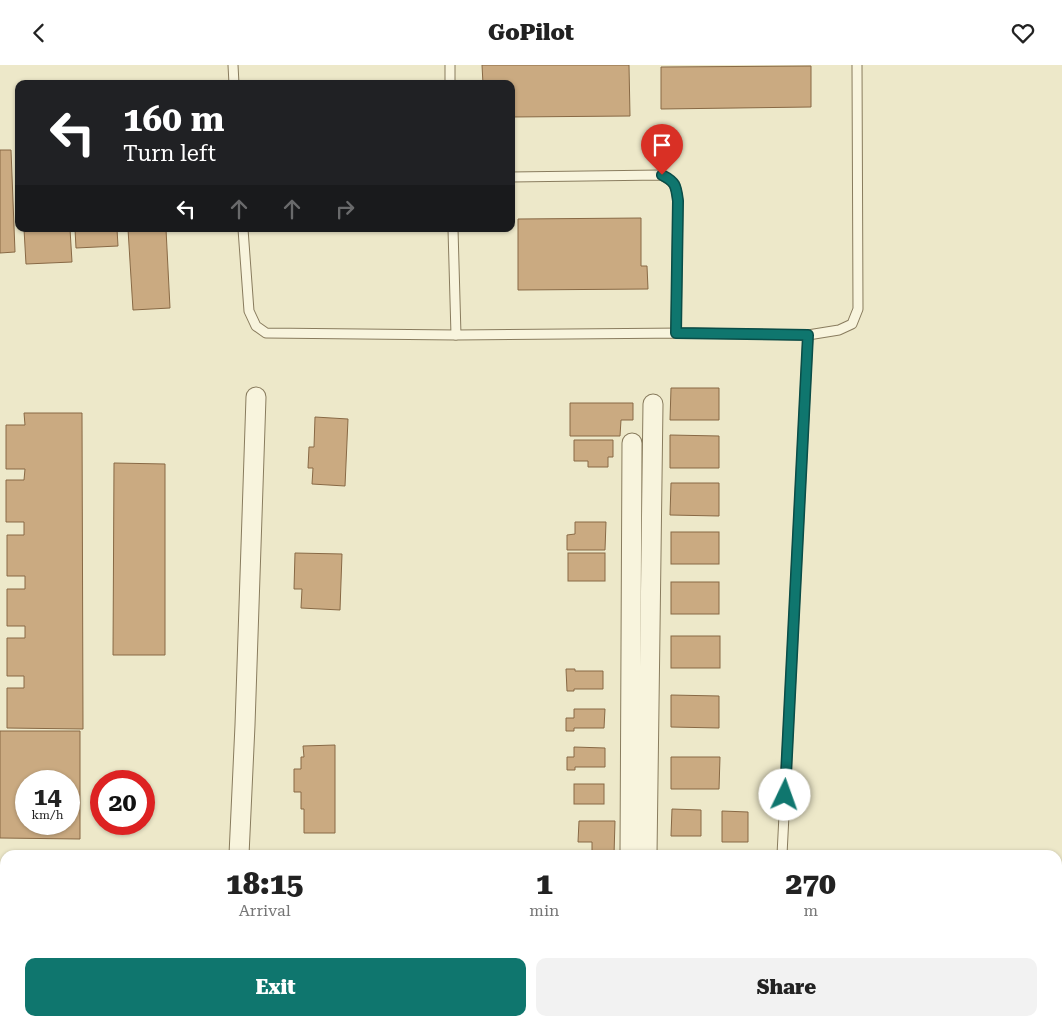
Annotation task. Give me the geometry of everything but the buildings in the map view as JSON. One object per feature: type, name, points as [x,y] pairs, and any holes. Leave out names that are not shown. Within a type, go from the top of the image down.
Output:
[{"type":"street","points":[[239,850],[256,397]]},
{"type":"street","points":[[647,850],[654,404]]},
{"type":"street","points":[[630,850],[632,443]]},
{"type":"lane","points":[[233,65],[234,80]]},
{"type":"lane","points":[[450,65],[450,80]]},
{"type":"lane","points":[[244,232],[249,311],[256,326],[266,333],[456,335],[676,333],[808,335],[839,330],[852,324],[858,309],[858,65]]},
{"type":"lane","points":[[515,177],[662,175],[670,179],[676,188],[678,201],[676,333]]},
{"type":"lane","points":[[454,232],[456,335]]},
{"type":"lane","points":[[782,850],[808,335]]},
{"type":"route","points":[[662,175],[670,179],[676,188],[678,201],[676,333],[808,335],[785,795]]}]
